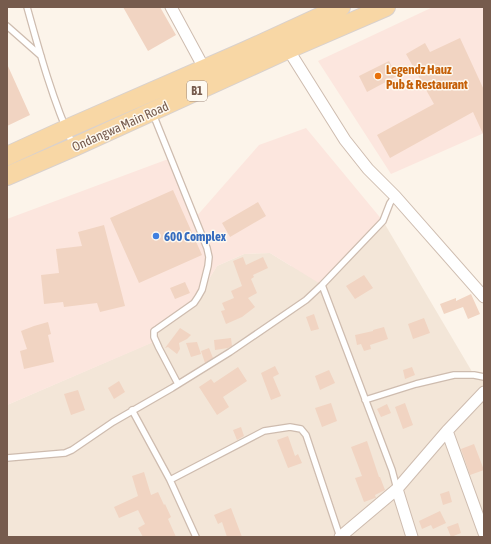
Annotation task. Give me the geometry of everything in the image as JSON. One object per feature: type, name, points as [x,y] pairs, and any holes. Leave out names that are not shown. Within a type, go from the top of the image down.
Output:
[{"type":"main road","name":"Ondangwa Main Road","points":[[7,156],[204,68],[386,7]]},
{"type":"main road","name":"Ondangwa Main Road","points":[[7,176],[152,112],[284,42],[330,10]]},
{"type":"street","points":[[171,7],[204,68]]},
{"type":"street","points":[[284,42],[345,140],[368,169],[395,196],[484,297]]},
{"type":"street","points":[[340,537],[397,489],[446,431],[484,392]]},
{"type":"street","points":[[446,431],[484,533]]},
{"type":"street","points":[[397,489],[412,537]]},
{"type":"lane","points":[[27,7],[41,56],[66,129],[74,147]]},
{"type":"lane","points":[[7,26],[41,56]]},
{"type":"lane","points":[[152,112],[207,248],[209,257],[202,290],[194,303],[157,328],[154,332],[154,337],[159,348],[178,384]]},
{"type":"lane","points":[[7,458],[64,453],[72,450],[132,410],[230,352],[306,300],[322,285],[383,221],[390,203],[395,196]]},
{"type":"lane","points":[[322,285],[392,470],[397,489]]},
{"type":"lane","points":[[365,400],[416,384],[454,375],[474,375],[484,377]]},
{"type":"lane","points":[[132,410],[170,480],[196,537]]},
{"type":"lane","points":[[170,480],[264,432],[290,427],[301,429],[306,435],[340,537]]},
{"type":"shaded area","points":[[433,7],[484,7],[484,133],[391,174],[318,61]]},
{"type":"shaded area","points":[[306,128],[383,221],[322,285],[270,253],[244,254],[217,266],[198,297],[157,329],[154,337],[156,341],[7,405],[7,219],[171,158],[195,218],[259,145]]},
{"type":"shaded area","points":[[383,221],[474,375],[484,378],[484,537],[7,537],[7,405],[155,341],[154,331],[194,303],[217,266],[244,254],[270,253],[291,266]]},
{"type":"building","points":[[123,7],[160,7],[176,35],[148,51]]},
{"type":"building","points":[[460,38],[484,90],[484,136],[473,112],[390,158],[377,135],[434,104],[406,54],[425,43],[430,52]]},
{"type":"building","name":"Legendz Hauz Pub & Restaurant","points":[[389,61],[397,76],[367,92],[359,76]]},
{"type":"building","points":[[7,64],[30,115],[7,126]]},
{"type":"building","name":"600 Complex","points":[[173,190],[202,255],[139,283],[110,218]]},
{"type":"building","points":[[258,202],[266,216],[230,237],[222,223]]},
{"type":"building","points":[[104,225],[125,306],[100,312],[97,303],[64,307],[63,302],[44,304],[41,275],[59,273],[56,249],[82,246],[78,232]]},
{"type":"building","points":[[243,257],[246,265],[263,257],[268,268],[253,275],[254,277],[251,279],[257,293],[248,298],[255,307],[242,317],[226,324],[221,311],[225,310],[222,303],[234,298],[231,291],[242,286],[233,261]]},
{"type":"building","points":[[364,275],[373,288],[355,299],[346,286]]},
{"type":"building","points":[[185,282],[190,293],[175,299],[170,288]]},
{"type":"building","points":[[471,294],[480,314],[468,319],[463,307],[444,314],[440,304],[456,298],[456,301]]},
{"type":"building","points":[[314,314],[319,329],[311,331],[306,317]]},
{"type":"building","points":[[424,318],[430,333],[413,339],[408,324]]},
{"type":"building","points":[[48,322],[51,334],[48,335],[54,362],[24,369],[20,351],[27,349],[21,331]]},
{"type":"building","points":[[384,327],[388,339],[370,345],[371,349],[364,351],[361,344],[357,345],[355,335]]},
{"type":"building","points":[[180,328],[191,335],[179,343],[180,349],[177,354],[168,347],[165,348]]},
{"type":"building","points":[[231,338],[232,346],[215,350],[214,340]]},
{"type":"building","points":[[197,342],[201,354],[191,357],[186,343]]},
{"type":"building","points":[[209,348],[213,358],[205,363],[201,351]]},
{"type":"building","points":[[275,366],[279,374],[273,377],[281,396],[271,400],[261,373]]},
{"type":"building","points":[[238,367],[247,381],[223,397],[229,407],[217,415],[199,387],[211,379],[214,383]]},
{"type":"building","points":[[412,367],[415,375],[405,379],[403,370]]},
{"type":"building","points":[[329,370],[335,383],[320,390],[315,376]]},
{"type":"building","points":[[119,381],[125,392],[114,399],[108,388]]},
{"type":"building","points":[[78,390],[85,410],[71,415],[64,394]]},
{"type":"building","points":[[331,403],[337,421],[322,427],[315,408]]},
{"type":"building","points":[[405,403],[413,425],[403,429],[395,407]]},
{"type":"building","points":[[387,404],[391,413],[381,417],[377,409]]},
{"type":"building","points":[[241,427],[244,436],[237,440],[233,430]]},
{"type":"building","points":[[288,436],[295,456],[298,454],[302,463],[288,468],[277,440]]},
{"type":"building","points":[[367,441],[385,490],[375,495],[376,498],[364,502],[355,478],[362,476],[351,447]]},
{"type":"building","points":[[474,444],[484,470],[470,475],[461,449]]},
{"type":"building","points":[[144,472],[151,495],[158,492],[164,505],[165,504],[171,517],[168,519],[176,537],[143,537],[138,528],[145,524],[138,510],[119,518],[114,507],[138,496],[132,476]]},
{"type":"building","points":[[449,491],[452,502],[443,505],[440,494]]},
{"type":"building","points":[[231,508],[242,537],[227,537],[222,522],[218,524],[214,515]]},
{"type":"building","points":[[440,511],[446,523],[433,529],[431,525],[422,529],[419,521]]},
{"type":"building","points":[[458,523],[461,533],[451,537],[447,527]]},
{"type":"place","name":"Legendz Hauz Pub & Restaurant","points":[[378,76]]},
{"type":"place","name":"600 Complex","points":[[156,236]]}]
